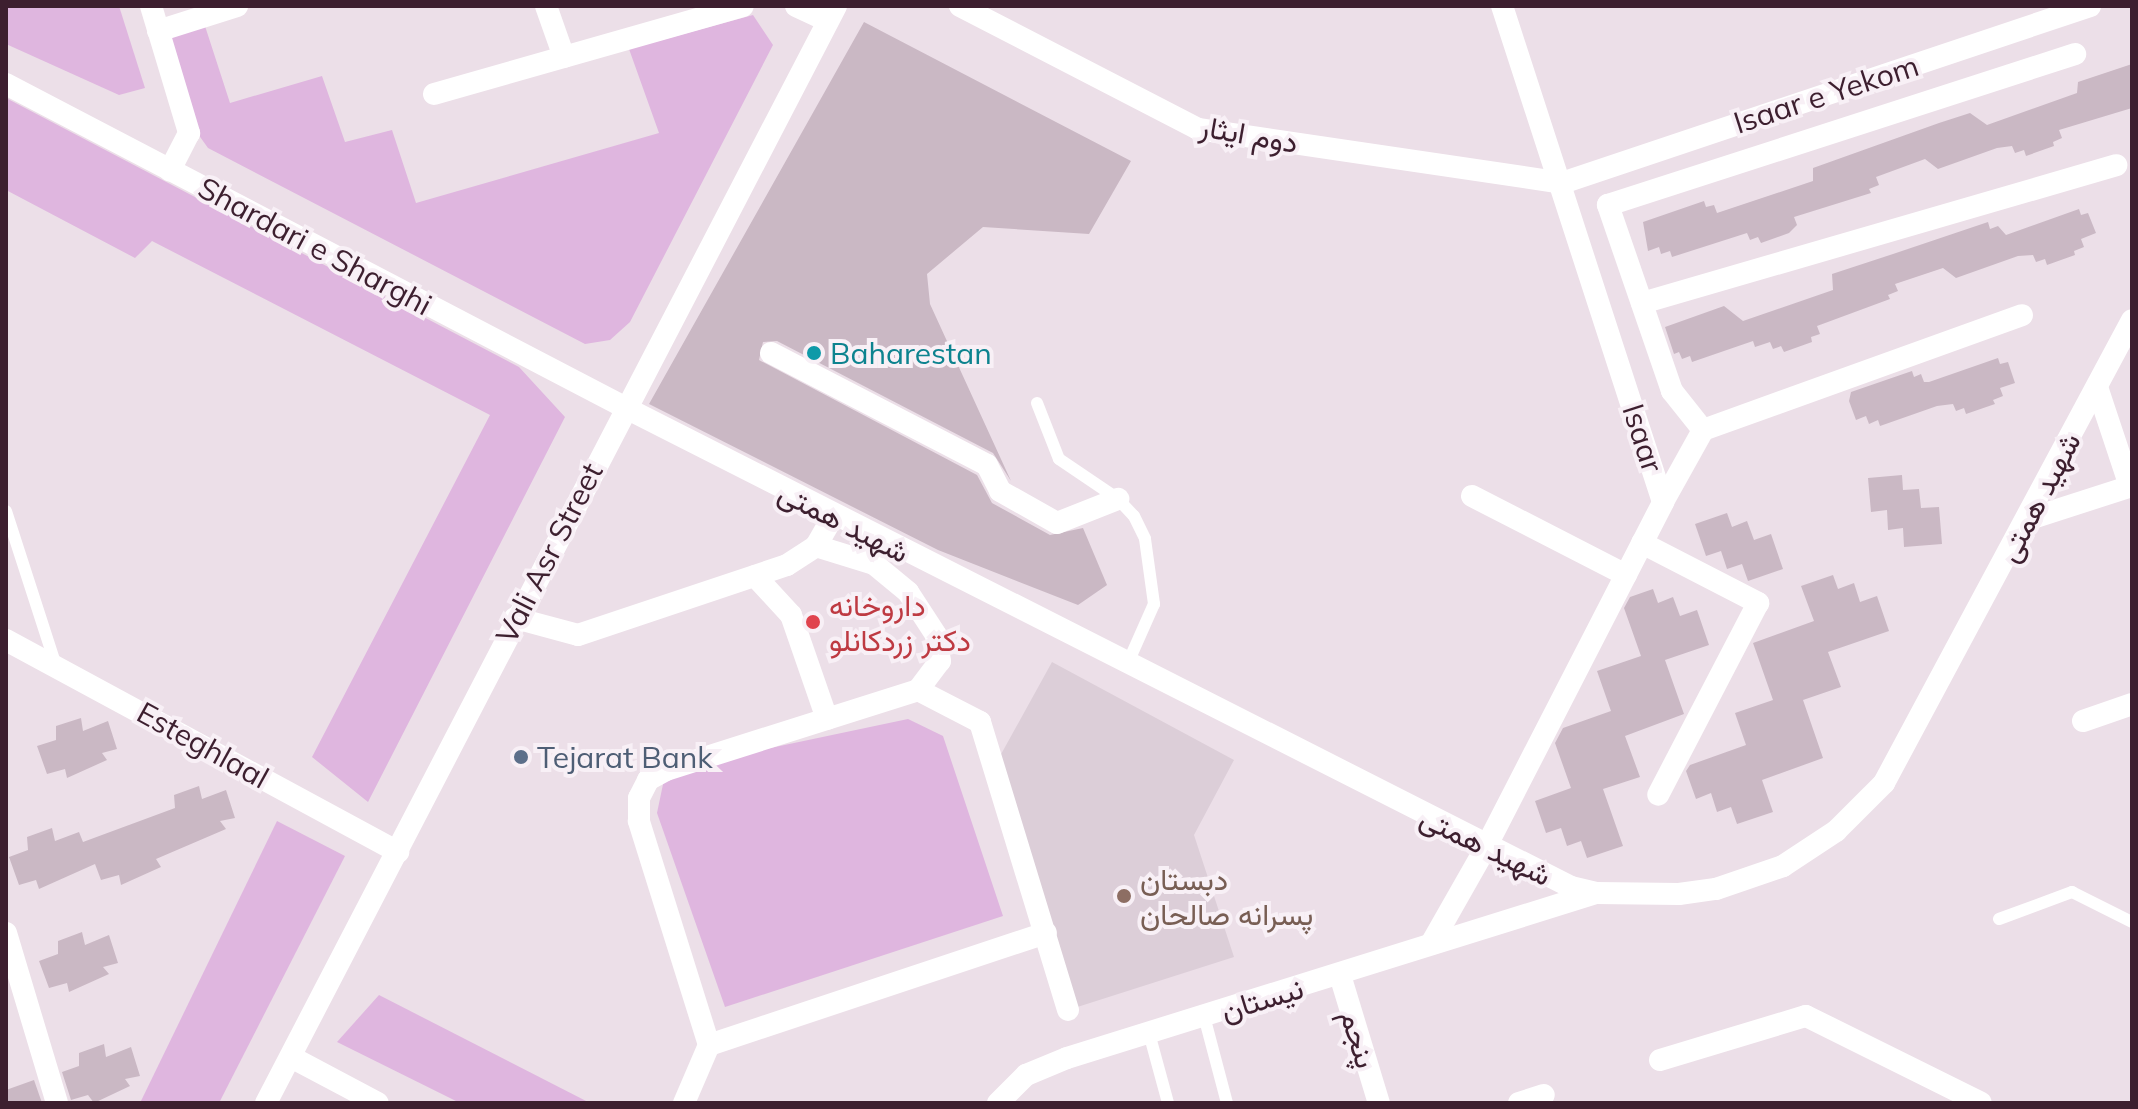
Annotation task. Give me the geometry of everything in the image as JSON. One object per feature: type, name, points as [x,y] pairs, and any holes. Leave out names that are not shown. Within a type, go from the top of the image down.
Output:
[{"type":"street","points":[[151,6],[189,133],[170,170]]},
{"type":"street","points":[[158,31],[237,6]]},
{"type":"street","points":[[546,6],[564,57]]},
{"type":"street","points":[[434,94],[743,6]]},
{"type":"street","points":[[796,6],[832,14]]},
{"type":"street","name":"دوم ایثار","points":[[960,6],[1198,129],[1562,183]]},
{"type":"street","name":"Isaar","points":[[1486,847],[1663,502],[1562,183],[1502,6]]},
{"type":"street","name":"Isaar e Yekom","points":[[1562,183],[2090,6]]},
{"type":"street","name":"Vali Asr Street","points":[[266,1103],[398,852],[624,407],[832,14]]},
{"type":"street","points":[[1703,430],[1672,391],[1608,205],[2075,54]]},
{"type":"street","name":"Shardari e Sharghi","points":[[6,84],[624,407]]},
{"type":"street","points":[[1642,303],[2116,165]]},
{"type":"street","points":[[1663,502],[1703,430],[2022,315]]},
{"type":"street","name":"شهید همتی","points":[[624,407],[833,517],[1486,847],[1596,893],[1716,889],[1783,866],[1836,831],[1884,783],[1903,755],[2132,320]]},
{"type":"street","points":[[771,353],[987,465],[1000,491],[1057,523],[1118,499]]},
{"type":"street","points":[[2026,520],[2131,486],[2097,387]]},
{"type":"street","points":[[1472,496],[1626,575]]},
{"type":"street","points":[[515,618],[578,635],[787,565],[816,546],[833,517]]},
{"type":"street","points":[[1642,543],[1758,603],[1658,795]]},
{"type":"street","points":[[684,1103],[709,1045],[639,821],[639,798],[648,780],[666,770],[918,690],[940,661],[927,616],[874,564],[816,546]]},
{"type":"street","points":[[755,576],[791,615],[827,719]]},
{"type":"street","name":"Esteghlaal","points":[[6,640],[55,663],[398,852]]},
{"type":"street","points":[[918,690],[980,722],[1068,1010]]},
{"type":"street","points":[[2083,721],[2132,704]]},
{"type":"street","points":[[1431,944],[1486,847]]},
{"type":"street","name":"نيستان","points":[[998,1103],[1026,1075],[1149,1033],[1596,893]]},
{"type":"street","points":[[6,933],[57,1103]]},
{"type":"street","points":[[709,1045],[1046,933]]},
{"type":"street","name":"پنجم","points":[[1340,975],[1379,1103]]},
{"type":"street","points":[[1660,1060],[1806,1016],[1981,1103]]},
{"type":"street","points":[[291,1057],[378,1103]]},
{"type":"street","points":[[1519,1103],[1544,1095]]},
{"type":"lane","points":[[1037,403],[1059,459],[1118,499],[1134,516],[1145,539],[1154,604],[1127,666]]},
{"type":"lane","points":[[6,511],[55,663]]},
{"type":"lane","points":[[1999,919],[2072,892],[2132,922]]},
{"type":"lane","points":[[1204,1016],[1227,1103]]},
{"type":"lane","points":[[1149,1033],[1168,1103]]},
{"type":"shaded area","points":[[6,6],[119,6],[145,88],[119,95],[6,44]]},
{"type":"shaded area","points":[[753,15],[773,45],[630,322],[610,340],[585,344],[208,148],[198,134],[170,35],[205,26],[230,103],[322,76],[345,142],[392,130],[416,203],[659,133],[629,49]]},
{"type":"shaded area","points":[[6,98],[519,367],[565,417],[368,802],[312,757],[490,415],[152,241],[135,258],[6,190]]},
{"type":"shaded area","name":"دبستان پسرانه صالحان","points":[[1052,662],[1234,760],[1194,835],[1234,957],[1068,1010],[994,767]]},
{"type":"shaded area","points":[[908,719],[943,736],[1003,916],[725,1007],[657,813],[666,770]]},
{"type":"shaded area","points":[[277,821],[345,856],[219,1103],[140,1103]]},
{"type":"shaded area","points":[[379,995],[590,1103],[460,1103],[337,1042]]},
{"type":"building","name":"Baharestan","points":[[864,22],[1131,161],[1089,234],[983,227],[927,274],[930,304],[1011,481],[993,453],[777,341],[763,342],[759,360],[977,475],[992,503],[1050,535],[1083,528],[1107,585],[1078,605],[938,550],[649,404]]},
{"type":"building","points":[[2132,64],[2132,108],[2059,130],[2062,138],[2053,142],[2054,146],[2026,156],[2024,150],[2015,153],[2012,146],[1997,148],[1938,169],[1925,159],[1876,177],[1879,185],[1869,189],[1871,193],[1794,217],[1797,225],[1789,233],[1761,243],[1758,237],[1750,240],[1747,233],[1672,257],[1670,251],[1661,254],[1659,247],[1648,251],[1643,222],[1704,201],[1706,207],[1714,205],[1717,213],[1813,181],[1813,168],[1970,113],[1987,125],[2077,93],[2078,82]]},
{"type":"building","points":[[2079,209],[2081,215],[2088,213],[2096,233],[2081,239],[2084,247],[2074,251],[2075,255],[2047,265],[2045,259],[2036,262],[2033,255],[2018,256],[1956,278],[1943,268],[1895,284],[1898,291],[1888,295],[1890,299],[1817,326],[1820,334],[1811,337],[1812,342],[1784,352],[1781,346],[1773,349],[1770,342],[1755,347],[1753,341],[1692,362],[1690,356],[1682,359],[1679,352],[1674,354],[1665,327],[1724,306],[1743,321],[1833,290],[1832,274],[1988,222],[1990,229],[1998,226],[2006,235]]},
{"type":"building","points":[[1998,358],[2000,364],[2008,362],[2015,383],[2000,388],[2003,396],[1993,400],[1995,404],[1966,414],[1964,408],[1956,411],[1953,404],[1937,406],[1880,426],[1878,420],[1869,424],[1866,416],[1856,420],[1849,401],[1851,392],[1912,371],[1914,377],[1921,374],[1924,382],[1929,382]]},
{"type":"building","points":[[1902,475],[1903,490],[1919,489],[1921,508],[1939,507],[1942,544],[1904,547],[1903,528],[1888,530],[1887,510],[1871,512],[1868,478]]},
{"type":"building","points":[[1727,513],[1732,527],[1747,521],[1754,540],[1771,534],[1783,569],[1748,581],[1742,564],[1727,569],[1721,551],[1706,556],[1695,524]]},
{"type":"building","points":[[1833,575],[1838,589],[1854,583],[1860,602],[1877,596],[1889,631],[1828,652],[1841,687],[1803,700],[1823,758],[1762,780],[1773,812],[1737,824],[1731,807],[1717,812],[1711,793],[1696,799],[1686,771],[1690,765],[1746,745],[1735,713],[1773,700],[1753,643],[1814,621],[1801,586]]},
{"type":"building","points":[[1653,589],[1658,603],[1673,597],[1680,616],[1697,610],[1709,645],[1665,660],[1684,714],[1625,736],[1640,777],[1603,789],[1623,846],[1587,858],[1581,841],[1567,846],[1561,828],[1546,833],[1535,801],[1571,788],[1555,743],[1563,728],[1611,711],[1597,671],[1641,656],[1624,608],[1630,597]]},
{"type":"building","points":[[81,718],[83,731],[108,721],[117,749],[102,753],[107,760],[67,778],[65,769],[47,774],[37,746],[56,740],[56,726]]},
{"type":"building","points":[[199,786],[202,799],[226,790],[235,818],[220,821],[226,829],[156,859],[161,867],[121,885],[119,875],[101,880],[95,864],[39,889],[36,880],[19,885],[9,857],[28,850],[27,837],[52,828],[55,841],[79,832],[83,842],[175,808],[174,795]]},
{"type":"building","points":[[82,932],[85,945],[109,935],[118,963],[103,967],[109,974],[69,992],[67,983],[49,988],[39,961],[58,954],[58,941]]},
{"type":"building","points":[[104,1044],[106,1057],[131,1047],[140,1076],[125,1079],[130,1086],[94,1103],[88,1095],[71,1100],[62,1072],[79,1066],[79,1053]]},
{"type":"building","points":[[34,1080],[42,1103],[6,1103],[6,1090]]},
{"type":"place","name":"Baharestan","points":[[814,353]]},
{"type":"place","name":"داروخانه دکتر زردکانلو","points":[[813,622]]},
{"type":"place","name":"Tejarat Bank","points":[[521,757]]},
{"type":"place","name":"دبستان پسرانه صالحان","points":[[1124,896]]}]
